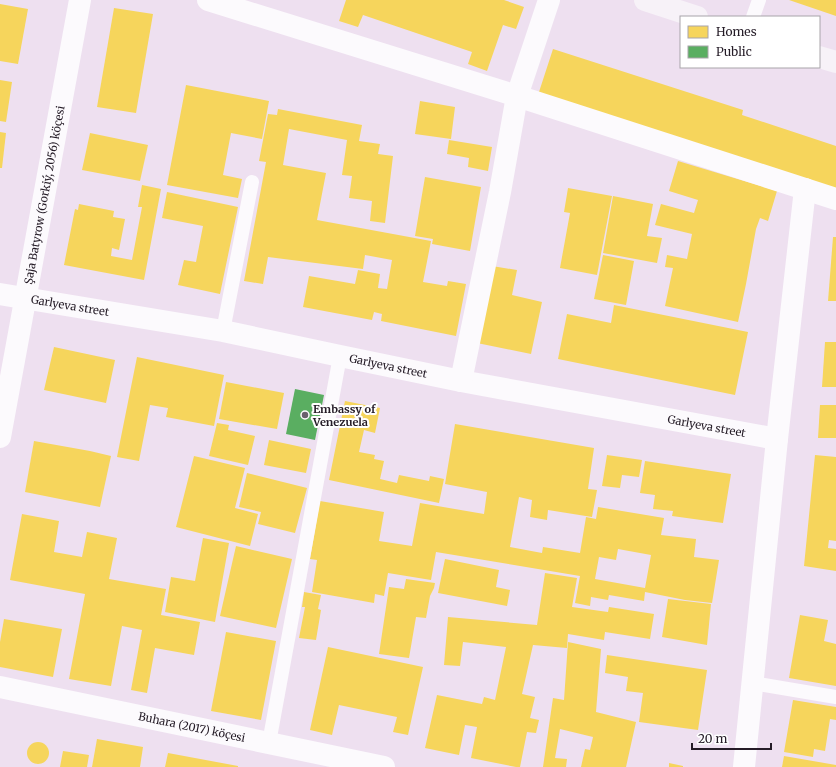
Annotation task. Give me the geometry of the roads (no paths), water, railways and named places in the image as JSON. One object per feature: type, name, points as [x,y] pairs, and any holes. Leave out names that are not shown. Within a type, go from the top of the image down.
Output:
[{"type":"street","name":"Şaja Batyrow (Gorkiý, 2056) köçesi","points":[[0,437],[80,0]]},
{"type":"street","points":[[208,0],[518,96],[836,199]]},
{"type":"street","points":[[461,381],[518,96],[549,0]]},
{"type":"street","points":[[645,0],[694,16]]},
{"type":"street","points":[[820,57],[836,62]]},
{"type":"street","points":[[744,767],[777,439],[805,189]]},
{"type":"street","name":"Garlyeva street","points":[[0,294],[223,331],[461,381],[777,439]]},
{"type":"street","name":"Buhara (2017) köçesi","points":[[0,687],[269,743],[306,759],[384,767]]},
{"type":"lane","points":[[753,16],[759,0]]},
{"type":"lane","points":[[223,331],[252,182]]},
{"type":"lane","points":[[269,743],[340,356]]},
{"type":"lane","points":[[752,683],[836,697]]},
{"type":"place","name":"Embassy of Venezuela","points":[[305,415]]}]
